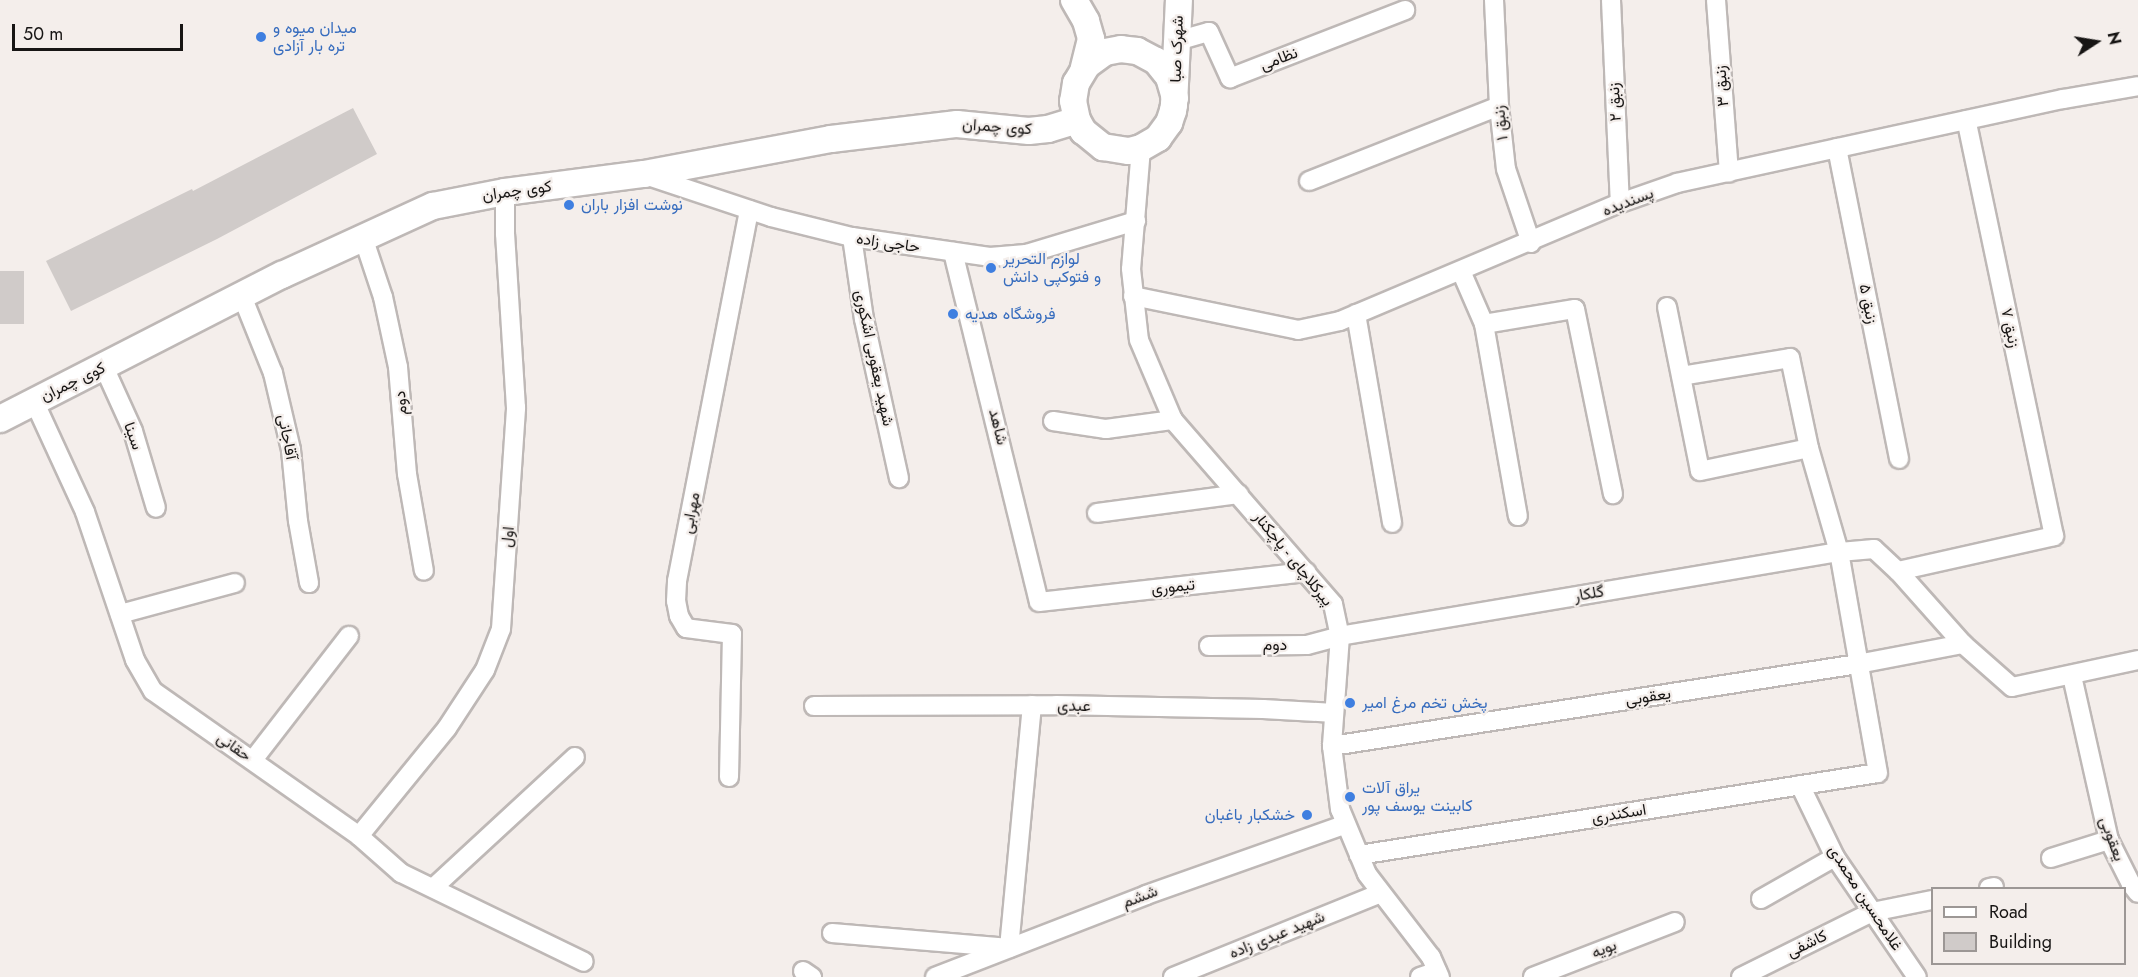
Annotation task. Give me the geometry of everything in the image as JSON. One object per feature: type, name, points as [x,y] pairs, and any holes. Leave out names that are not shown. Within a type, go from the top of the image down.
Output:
[{"type":"main road","points":[[1074,0],[1086,21],[1091,39],[1084,68],[1073,94],[1077,120],[1087,136],[1103,147],[1122,151],[1141,148],[1153,143],[1166,129],[1175,98],[1167,73],[1156,60],[1142,52],[1126,49],[1110,51],[1096,58],[1084,68]]},
{"type":"main road","name":"شهرک صبا","points":[[1175,98],[1179,0]]},
{"type":"main road","name":"کوی چمران","points":[[0,419],[243,296],[363,237],[433,206],[504,192],[644,174],[831,139],[957,124],[1039,130],[1077,120]]},
{"type":"street","name":"زنبق ۱","points":[[1494,0],[1498,106],[1506,170],[1531,243]]},
{"type":"street","name":"زنبق ۲","points":[[1611,0],[1620,203]]},
{"type":"street","name":"زنبق ۳","points":[[1716,0],[1729,172]]},
{"type":"street","name":"نظامی","points":[[1177,41],[1209,32],[1230,78],[1405,10]]},
{"type":"street","name":"پسندیده","points":[[1133,296],[1298,330],[1340,321],[1531,243],[1620,203],[1677,183],[1966,120],[2138,86]]},
{"type":"street","points":[[1309,181],[1498,106]]},
{"type":"street","name":"زنبق ۷","points":[[1898,571],[2054,536],[1966,120]]},
{"type":"street","name":"پیرکلاچای - پاچکنار","points":[[1141,148],[1131,269],[1139,340],[1173,420],[1332,604],[1340,636],[1332,746],[1340,809],[1367,874],[1431,957],[1439,974]]},
{"type":"street","name":"زنبق ۵","points":[[1837,148],[1899,459]]},
{"type":"street","name":"حاجی زاده","points":[[644,174],[749,210],[852,237],[990,257],[1026,254],[1136,221]]},
{"type":"street","name":"اول","points":[[358,836],[447,728],[485,670],[501,629],[516,408],[504,192]]},
{"type":"street","name":"مهرابی","points":[[729,777],[732,634],[686,628],[679,616],[676,601],[677,581],[749,210]]},
{"type":"street","name":"دوم","points":[[363,237],[383,297],[398,367],[407,474],[424,571]]},
{"type":"street","name":"شهید یعقوبی اشکوری","points":[[852,237],[864,319],[899,478]]},
{"type":"street","name":"شاهد","points":[[953,252],[1040,602]]},
{"type":"street","points":[[1461,271],[1484,324],[1518,516]]},
{"type":"street","name":"آقاجانی","points":[[243,296],[273,373],[291,450],[298,521],[309,583]]},
{"type":"street","points":[[1667,307],[1700,471],[1809,448]]},
{"type":"street","points":[[1484,324],[1575,309],[1613,494]]},
{"type":"street","points":[[1356,314],[1392,523]]},
{"type":"street","points":[[1681,376],[1790,358],[1809,448],[1839,552],[1858,664]]},
{"type":"street","name":"سینا","points":[[104,366],[133,431],[156,508]]},
{"type":"street","name":"حقانی","points":[[34,401],[85,513],[135,660],[153,690],[358,836],[401,873],[584,962]]},
{"type":"street","points":[[1053,420],[1106,429],[1173,420]]},
{"type":"street","points":[[1097,513],[1239,494]]},
{"type":"street","name":"گلکار","points":[[1340,636],[1839,552],[1874,549],[1898,571],[1963,644],[2012,687],[2072,676]]},
{"type":"street","name":"تیموری","points":[[1040,602],[1306,572]]},
{"type":"street","points":[[120,614],[235,584]]},
{"type":"street","points":[[253,760],[349,636]]},
{"type":"street","name":"دوم","points":[[1209,646],[1307,645],[1340,636]]},
{"type":"street","name":"یعقوبی","points":[[1332,746],[1858,664],[1963,644]]},
{"type":"street","points":[[2072,676],[2138,660]]},
{"type":"street","name":"اسکندری","points":[[1359,855],[1878,773],[1858,664]]},
{"type":"street","name":"یعقوبی","points":[[2072,676],[2109,840],[2131,884],[2138,893]]},
{"type":"street","points":[[832,933],[1009,948],[1032,705]]},
{"type":"street","name":"عبدی","points":[[814,706],[1032,705],[1263,709],[1334,713]]},
{"type":"street","points":[[433,888],[575,758]]},
{"type":"street","name":"غلامحسین محمدی","points":[[1800,785],[1835,857],[1917,977]]},
{"type":"street","name":"ششم","points":[[935,977],[1146,895],[1346,824]]},
{"type":"street","points":[[2051,858],[2109,840]]},
{"type":"street","points":[[1761,899],[1835,857]]},
{"type":"street","name":"شهید عبدی زاده","points":[[1173,977],[1381,893]]},
{"type":"street","name":"کاشفی","points":[[1741,977],[1872,912],[1931,900]]},
{"type":"street","name":"بویه","points":[[1533,977],[1676,921]]},
{"type":"street","points":[[1420,977],[1439,974]]},
{"type":"building","points":[[353,108],[377,154],[217,239],[71,311],[46,261],[192,189],[193,191]]},
{"type":"building","points":[[0,271],[24,271],[24,324],[0,324]]},
{"type":"place","name":"میدان میوه و تره بار آزادی","points":[[261,37]]},
{"type":"place","name":"نوشت افزار باران","points":[[569,205]]},
{"type":"place","name":"لوازم التحریر و فتوکپی دانش","points":[[991,268]]},
{"type":"place","name":"فروشگاه هدیه","points":[[953,314]]},
{"type":"place","name":"پخش تخم مرغ امیر","points":[[1350,703]]},
{"type":"place","name":"یراق آلات کابینت یوسف پور","points":[[1350,797]]},
{"type":"place","name":"خشکبار باغبان","points":[[1307,815]]}]
